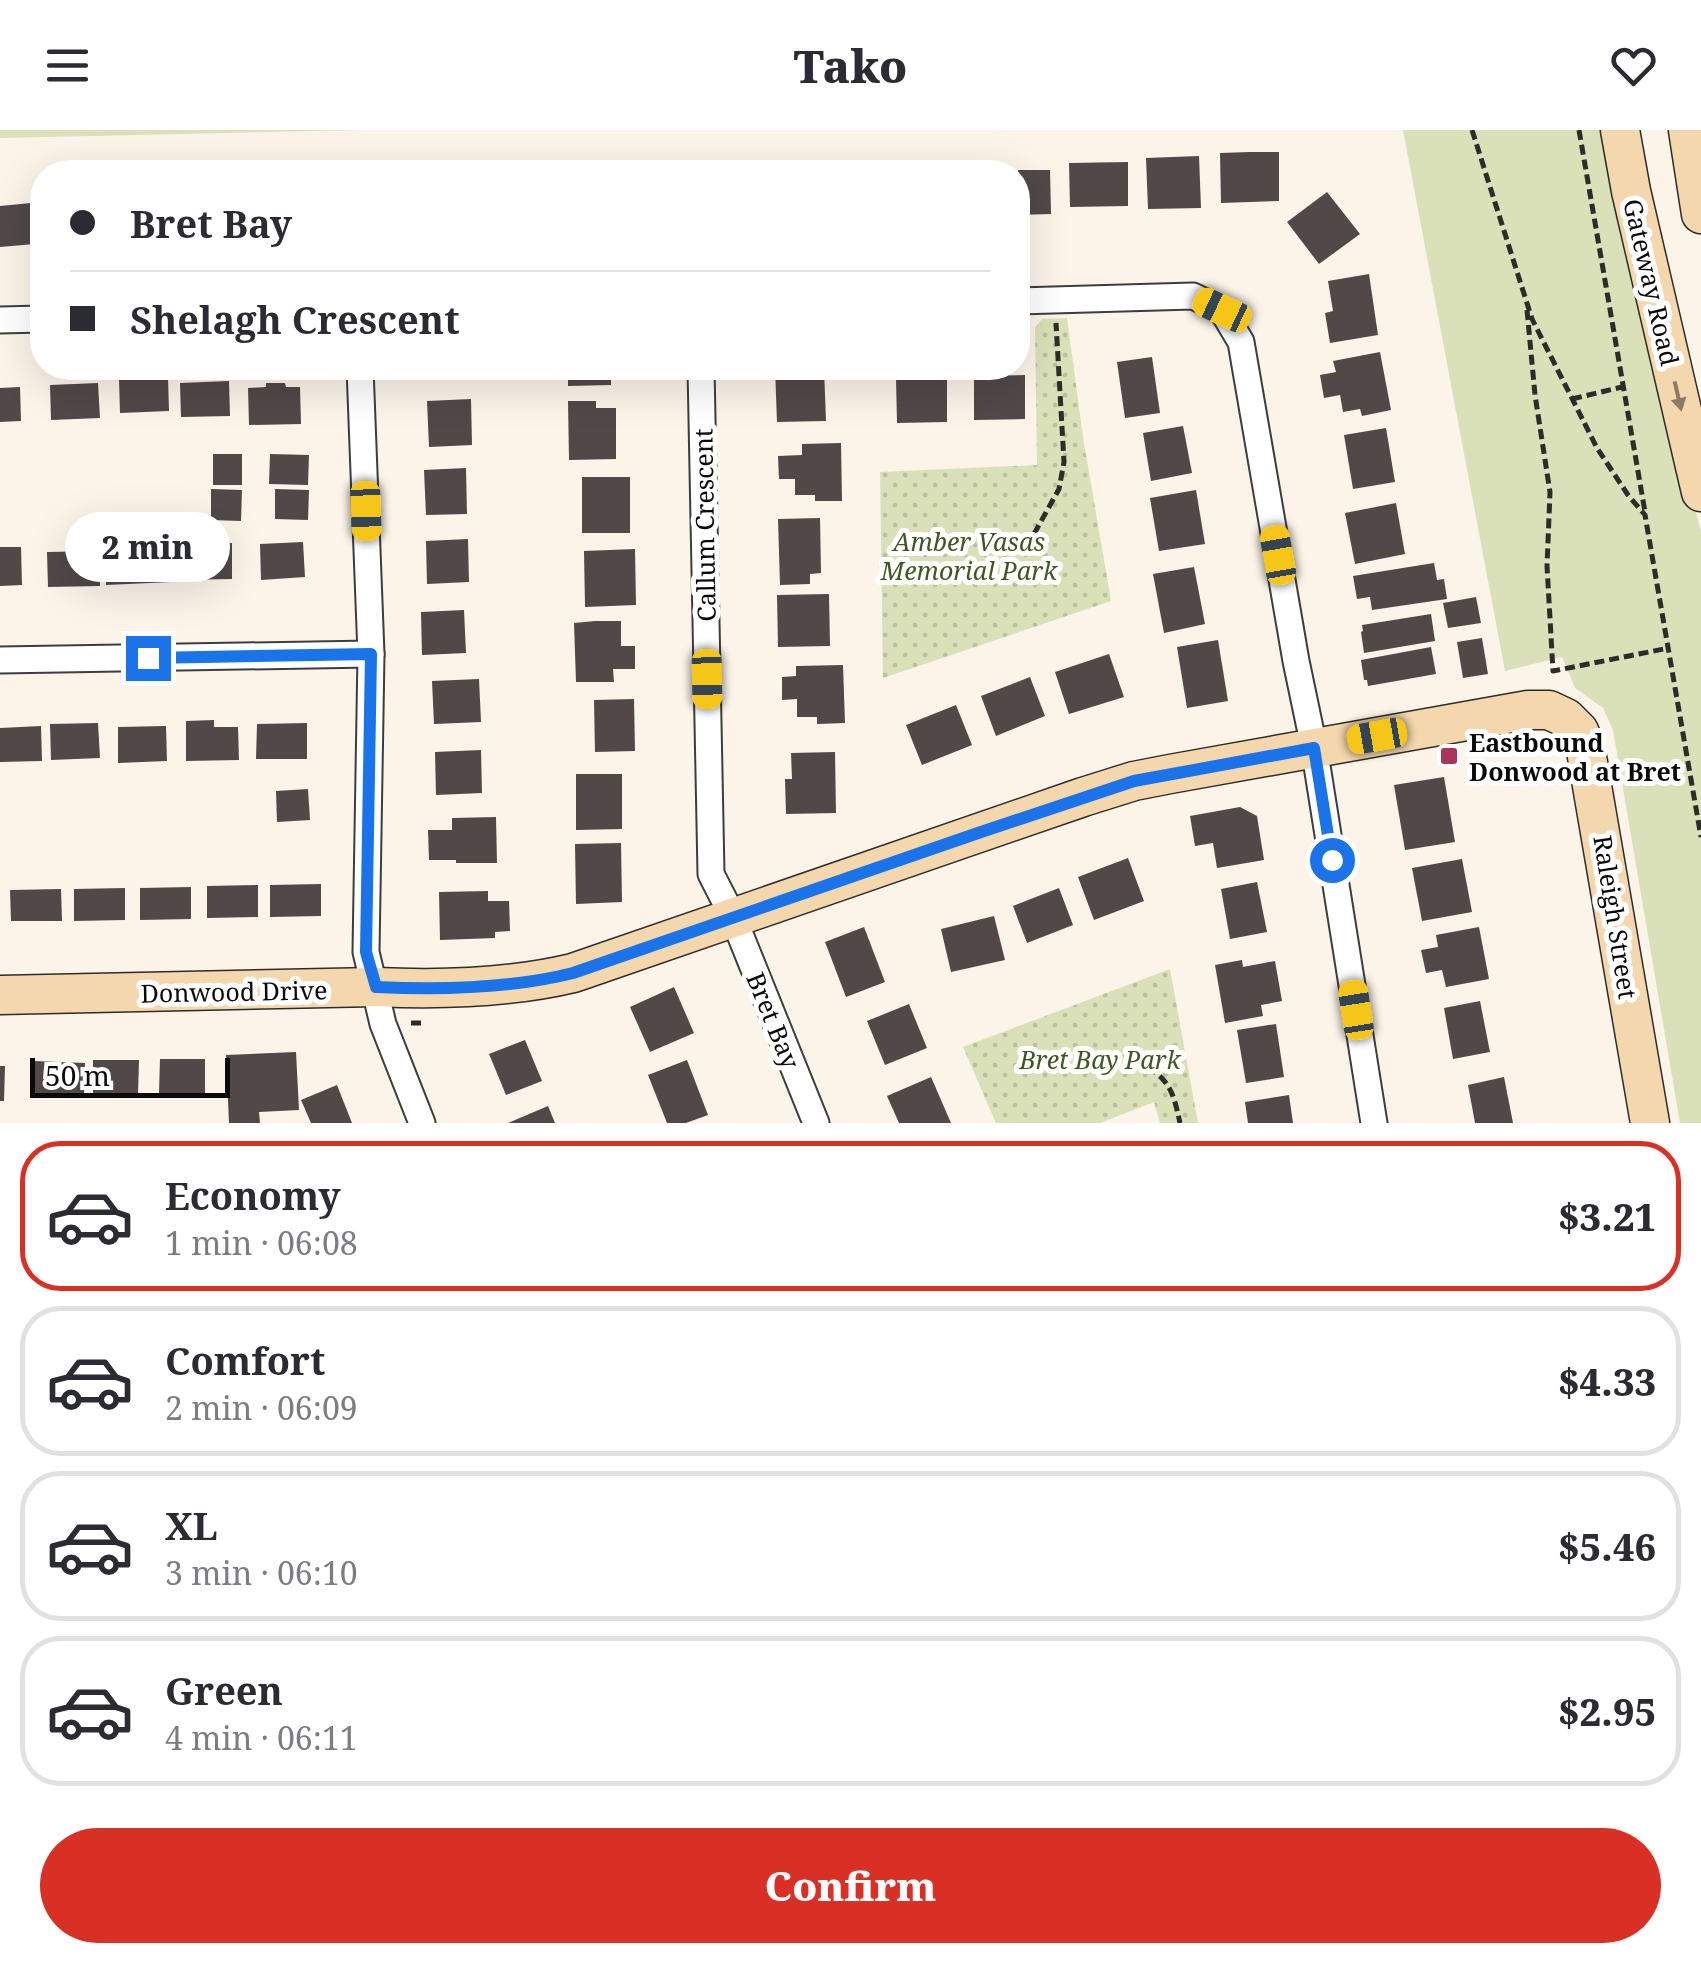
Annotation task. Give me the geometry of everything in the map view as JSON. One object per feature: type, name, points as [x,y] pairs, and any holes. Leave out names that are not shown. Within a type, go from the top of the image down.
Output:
[{"type":"street","name":"Gateway Road","points":[[1620,130],[1701,492]]},
{"type":"street","points":[[1688,130],[1701,214]]},
{"type":"street","points":[[1030,301],[1193,296],[1222,310],[1241,342],[1314,748],[1374,1123]]},
{"type":"street","points":[[0,320],[30,319]]},
{"type":"street","points":[[360,380],[371,654],[366,952],[383,1024],[422,1123]]},
{"type":"street","name":"Callum Crescent","points":[[701,380],[711,874],[733,917]]},
{"type":"street","points":[[0,660],[371,654]]},
{"type":"street","name":"Donwood Drive","points":[[0,995],[411,989],[536,982],[573,973],[1134,781],[1528,710],[1548,710],[1566,718]]},
{"type":"street","name":"Raleigh Street","points":[[1566,718],[1579,731],[1591,768],[1650,1123]]},
{"type":"street","name":"Bret Bay","points":[[733,917],[816,1123]]},
{"type":"path","points":[[1472,130],[1526,302],[1545,347],[1597,448],[1646,515]]},
{"type":"path","points":[[1579,130],[1701,838]]},
{"type":"path","points":[[1034,534],[1059,488],[1064,462],[1054,300]]},
{"type":"path","points":[[1526,302],[1550,492],[1547,566],[1553,671],[1669,648]]},
{"type":"path","points":[[1572,400],[1622,387]]},
{"type":"path","points":[[1135,1059],[1161,1074],[1174,1096],[1180,1123]]},
{"type":"green space","points":[[0,130],[361,130],[0,138]]},
{"type":"green space","points":[[1403,130],[1608,130],[1634,266],[1701,532],[1701,1123],[1680,1123],[1613,730],[1603,708],[1575,688],[1562,657],[1505,671]]},
{"type":"green space","name":"Amber Vasas Memorial Park","points":[[1067,318],[1111,601],[883,678],[880,472],[1037,465],[1035,328],[1042,319]]},
{"type":"green space","name":"Bret Bay Park","points":[[1170,969],[1198,1123],[1160,1123],[1154,1102],[1100,1123],[996,1123],[963,1047]]},
{"type":"building","points":[[1279,152],[1279,201],[1221,203],[1220,153]]},
{"type":"building","points":[[1199,156],[1201,208],[1148,209],[1146,158]]},
{"type":"building","points":[[1128,162],[1128,206],[1070,207],[1069,163]]},
{"type":"building","points":[[1030,170],[1050,170],[1051,214],[1030,215]]},
{"type":"building","points":[[1327,192],[1360,234],[1319,264],[1287,222]]},
{"type":"building","points":[[30,203],[30,244],[0,247],[0,206]]},
{"type":"building","points":[[1369,274],[1378,335],[1330,343],[1325,313],[1333,311],[1328,281]]},
{"type":"building","points":[[1380,352],[1391,410],[1362,416],[1360,409],[1343,412],[1340,395],[1324,398],[1320,375],[1336,372],[1333,361]]},
{"type":"building","points":[[1152,357],[1160,413],[1125,418],[1117,362]]},
{"type":"building","points":[[119,380],[168,380],[169,411],[120,413]]},
{"type":"building","points":[[568,380],[611,380],[611,385],[568,386]]},
{"type":"building","points":[[775,380],[824,380],[826,421],[777,422]]},
{"type":"building","points":[[896,380],[947,380],[947,422],[897,423]]},
{"type":"building","points":[[974,380],[1025,380],[1025,419],[974,420]]},
{"type":"building","points":[[229,381],[230,416],[181,417],[180,383]]},
{"type":"building","points":[[98,383],[100,418],[51,420],[50,385]]},
{"type":"building","points":[[266,383],[300,387],[301,424],[249,425],[248,388],[266,387]]},
{"type":"building","points":[[20,387],[21,421],[0,422],[0,388]]},
{"type":"building","points":[[471,399],[472,445],[429,447],[427,401]]},
{"type":"building","points":[[568,401],[596,401],[596,408],[616,408],[616,459],[569,460]]},
{"type":"building","points":[[1183,426],[1192,473],[1151,481],[1143,433]]},
{"type":"building","points":[[1386,428],[1395,482],[1353,489],[1344,435]]},
{"type":"building","points":[[841,443],[842,501],[815,501],[815,495],[795,495],[795,479],[779,479],[778,456],[802,455],[802,444]]},
{"type":"building","points":[[213,454],[242,454],[242,485],[213,485]]},
{"type":"building","points":[[270,454],[309,455],[308,485],[269,484]]},
{"type":"building","points":[[466,468],[467,514],[426,515],[424,470]]},
{"type":"building","points":[[582,477],[630,477],[630,533],[582,533]]},
{"type":"building","points":[[211,489],[242,490],[241,521],[211,520]]},
{"type":"building","points":[[275,489],[309,490],[308,520],[275,519]]},
{"type":"building","points":[[1196,490],[1205,544],[1159,551],[1150,498]]},
{"type":"building","points":[[1396,503],[1405,554],[1355,564],[1345,513]]},
{"type":"building","points":[[820,518],[821,573],[810,574],[810,584],[780,585],[778,519]]},
{"type":"building","points":[[468,539],[469,582],[427,584],[426,541]]},
{"type":"building","points":[[303,542],[305,577],[261,580],[260,544]]},
{"type":"building","points":[[232,543],[232,579],[181,580],[181,544]]},
{"type":"building","points":[[170,545],[171,582],[106,585],[105,548]]},
{"type":"building","points":[[0,547],[21,547],[22,585],[0,586]]},
{"type":"building","points":[[635,549],[636,605],[585,607],[584,551]]},
{"type":"building","points":[[99,551],[100,586],[48,587],[47,552]]},
{"type":"building","points":[[1434,563],[1437,580],[1444,579],[1447,599],[1372,610],[1370,597],[1357,599],[1353,576]]},
{"type":"building","points":[[1194,567],[1205,624],[1164,633],[1153,574]]},
{"type":"building","points":[[829,594],[830,646],[778,647],[777,595]]},
{"type":"building","points":[[1476,597],[1481,623],[1448,628],[1443,603]]},
{"type":"building","points":[[464,610],[466,653],[422,655],[421,612]]},
{"type":"building","points":[[1431,614],[1435,641],[1364,653],[1362,625]]},
{"type":"building","points":[[621,621],[621,646],[635,646],[635,669],[613,669],[614,682],[576,682],[574,623]]},
{"type":"building","points":[[1482,638],[1488,674],[1463,678],[1457,642]]},
{"type":"building","points":[[1218,640],[1228,701],[1187,708],[1177,647]]},
{"type":"building","points":[[1431,647],[1436,674],[1368,686],[1364,680],[1361,660]]},
{"type":"building","points":[[1109,654],[1124,697],[1069,714],[1055,672]]},
{"type":"building","points":[[843,665],[845,723],[817,724],[817,717],[797,717],[797,699],[782,700],[782,677],[796,676],[796,666]]},
{"type":"building","points":[[1030,677],[1045,716],[996,736],[981,696]]},
{"type":"building","points":[[479,679],[481,722],[434,724],[432,681]]},
{"type":"building","points":[[634,699],[635,751],[595,752],[594,700]]},
{"type":"building","points":[[956,705],[972,745],[922,765],[906,725]]},
{"type":"building","points":[[214,720],[214,727],[238,727],[239,760],[186,761],[186,721]]},
{"type":"building","points":[[98,723],[100,758],[51,760],[50,724]]},
{"type":"building","points":[[307,723],[307,759],[256,759],[257,724]]},
{"type":"building","points":[[41,726],[42,761],[0,762],[0,728]]},
{"type":"building","points":[[166,726],[167,761],[118,763],[118,727]]},
{"type":"building","points":[[481,750],[482,793],[436,795],[435,752]]},
{"type":"building","points":[[835,752],[836,813],[786,814],[785,779],[792,779],[791,753]]},
{"type":"building","points":[[576,774],[622,774],[622,829],[576,830]]},
{"type":"building","points":[[1444,777],[1455,842],[1405,850],[1394,785]]},
{"type":"building","points":[[308,789],[310,820],[277,822],[276,791]]},
{"type":"building","points":[[1240,807],[1257,816],[1264,860],[1217,868],[1213,843],[1195,846],[1190,816]]},
{"type":"building","points":[[496,817],[497,863],[429,860],[428,830],[452,830],[452,818]]},
{"type":"building","points":[[621,843],[622,902],[576,904],[575,844]]},
{"type":"building","points":[[1128,858],[1144,901],[1094,920],[1078,877]]},
{"type":"building","points":[[1462,859],[1472,912],[1422,921],[1412,868]]},
{"type":"building","points":[[1257,882],[1267,932],[1230,939],[1221,889]]},
{"type":"building","points":[[321,884],[321,916],[270,917],[270,885]]},
{"type":"building","points":[[258,885],[258,917],[207,918],[207,886]]},
{"type":"building","points":[[191,887],[191,919],[140,920],[140,888]]},
{"type":"building","points":[[125,888],[125,920],[74,921],[74,889]]},
{"type":"building","points":[[1059,888],[1073,925],[1027,943],[1013,906]]},
{"type":"building","points":[[61,889],[62,921],[11,921],[10,890]]},
{"type":"building","points":[[488,891],[488,901],[509,901],[510,931],[495,932],[495,938],[440,940],[439,892]]},
{"type":"building","points":[[994,916],[1005,960],[951,972],[941,929]]},
{"type":"building","points":[[864,927],[885,982],[846,997],[825,942]]},
{"type":"building","points":[[1479,927],[1489,979],[1446,987],[1442,970],[1426,973],[1421,950],[1438,947],[1436,935]]},
{"type":"building","points":[[1242,960],[1243,967],[1275,961],[1282,1001],[1261,1005],[1263,1016],[1225,1023],[1215,965]]},
{"type":"building","points":[[674,987],[694,1033],[650,1052],[630,1007]]},
{"type":"building","points":[[1480,1001],[1490,1052],[1453,1059],[1444,1008]]},
{"type":"building","points":[[909,1004],[927,1048],[885,1065],[867,1021]]},
{"type":"building","points":[[1276,1024],[1284,1077],[1246,1083],[1237,1030]]},
{"type":"building","points":[[525,1040],[542,1081],[506,1095],[489,1054]]},
{"type":"building","points":[[296,1052],[299,1110],[259,1112],[260,1123],[229,1123],[226,1055]]},
{"type":"building","points":[[160,1059],[205,1059],[205,1094],[159,1093]]},
{"type":"building","points":[[93,1060],[139,1060],[138,1095],[93,1095]]},
{"type":"building","points":[[687,1060],[708,1115],[686,1123],[667,1123],[648,1075]]},
{"type":"building","points":[[33,1061],[85,1063],[84,1097],[32,1096]]},
{"type":"building","points":[[0,1066],[5,1066],[4,1101],[0,1101]]},
{"type":"building","points":[[931,1077],[951,1123],[899,1123],[887,1096]]},
{"type":"building","points":[[1504,1077],[1513,1123],[1475,1123],[1468,1085]]},
{"type":"building","points":[[337,1085],[352,1123],[311,1123],[301,1100]]},
{"type":"building","points":[[1289,1095],[1293,1123],[1248,1123],[1245,1102]]},
{"type":"building","points":[[548,1106],[555,1123],[508,1123]]},
{"type":"place","name":"Eastbound Donwood at Bret","points":[[1449,756]]},
{"type":"route","points":[[148,658],[371,654],[366,952],[376,987],[411,989],[536,982],[573,973],[1134,781],[1314,748],[1332,860]]}]
